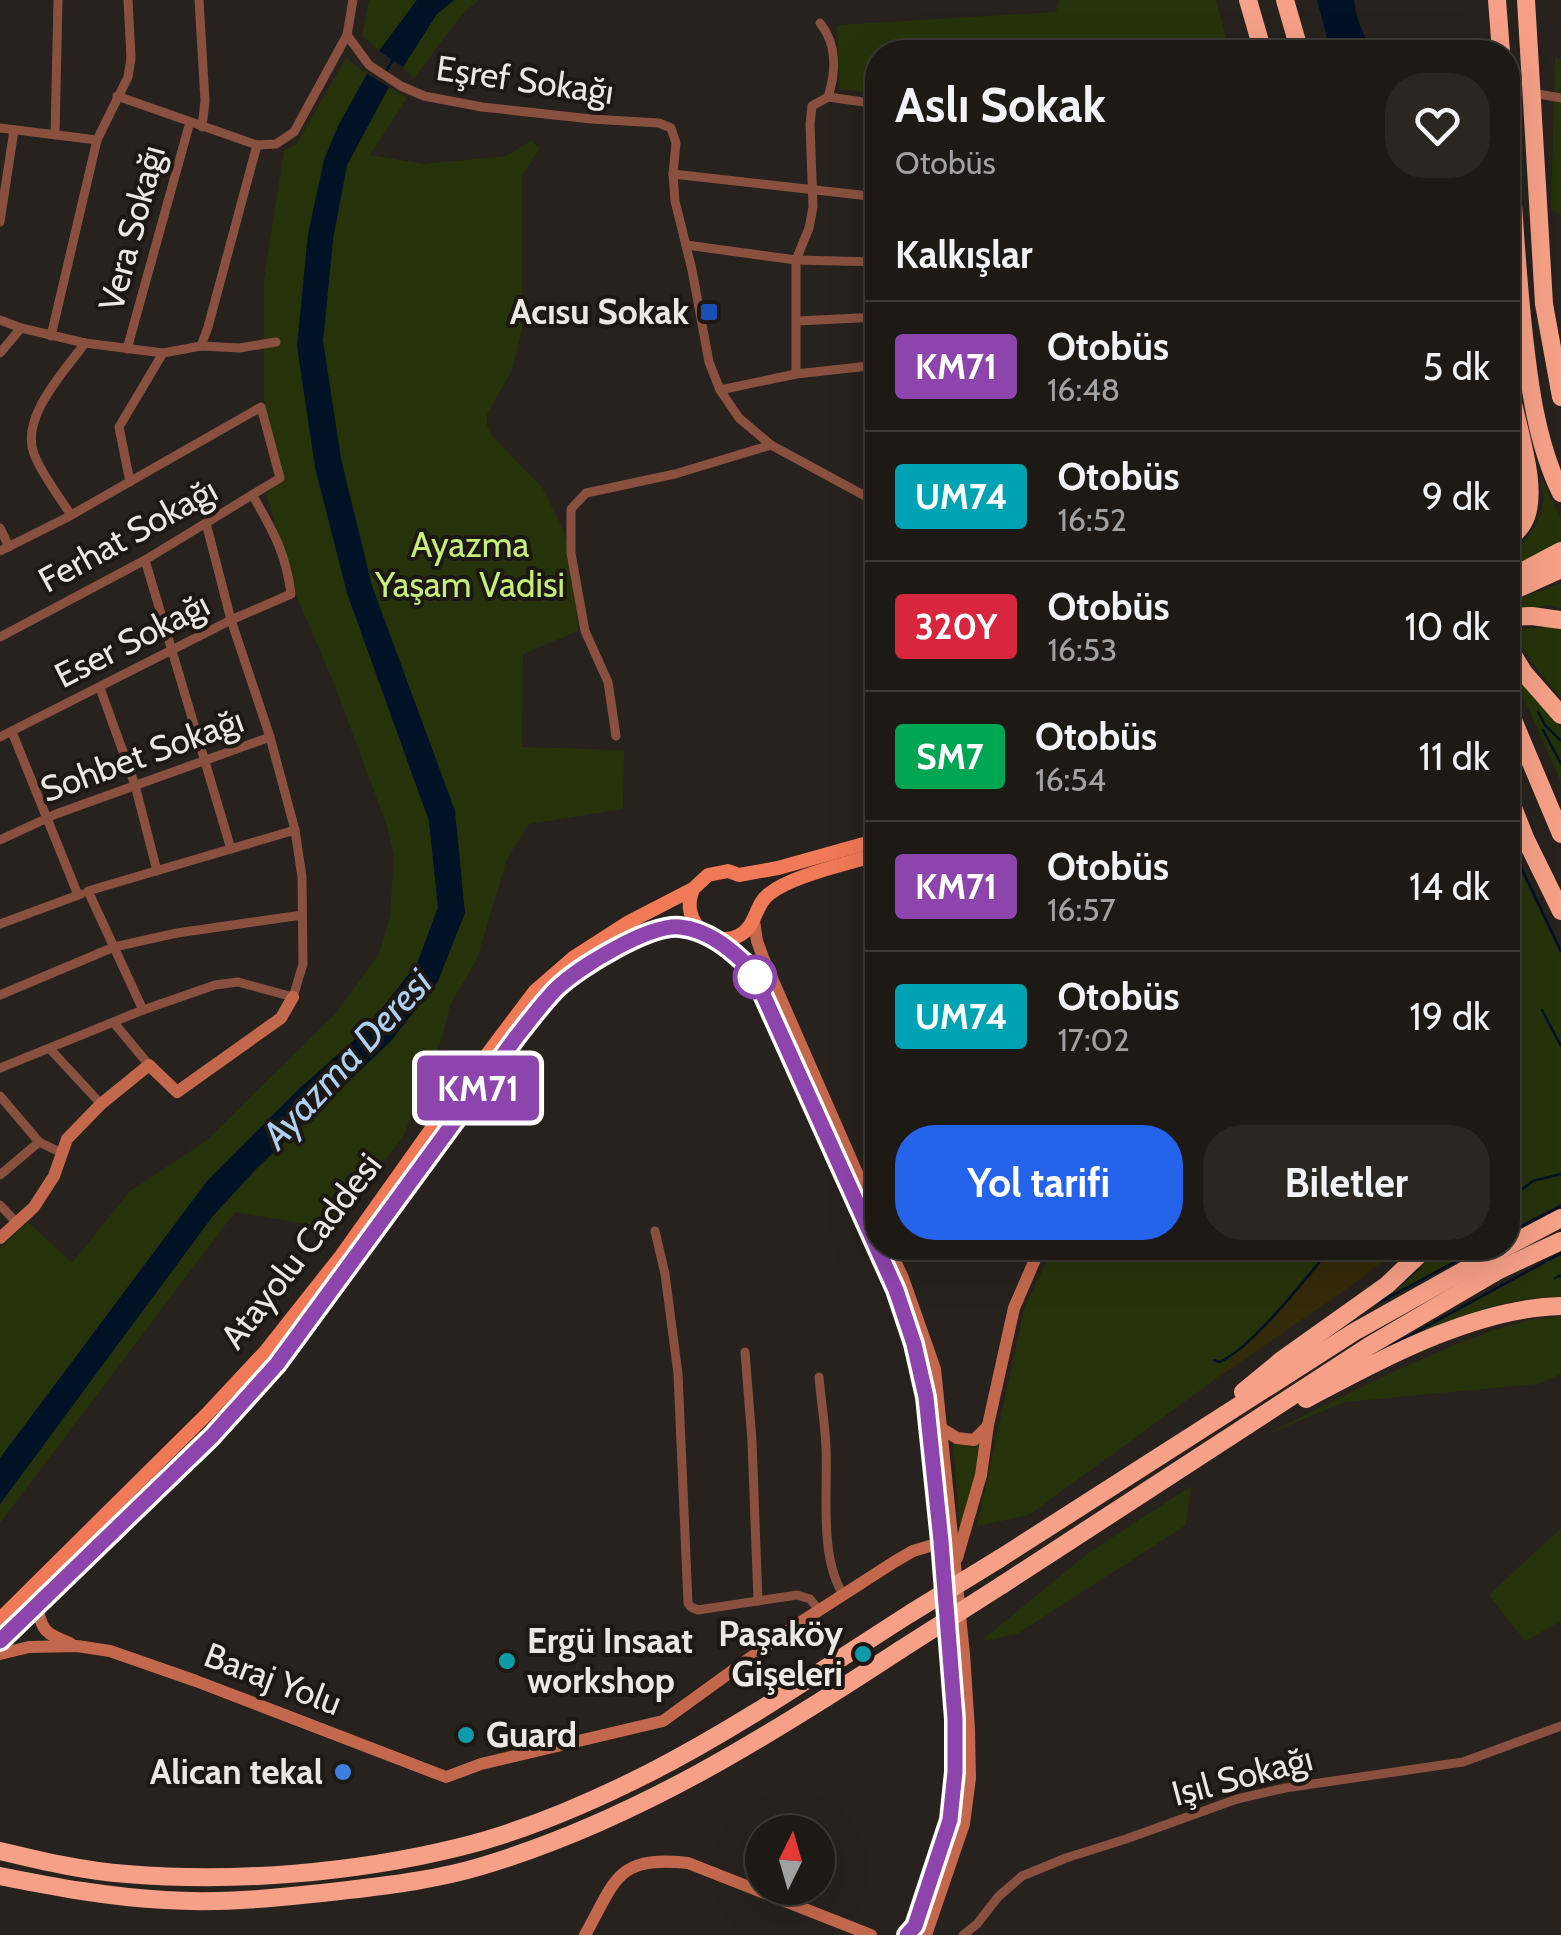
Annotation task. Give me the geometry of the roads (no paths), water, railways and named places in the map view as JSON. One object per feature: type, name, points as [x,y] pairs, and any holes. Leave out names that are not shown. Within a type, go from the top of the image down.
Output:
[{"type":"highway","points":[[1248,0],[1260,40]]},
{"type":"highway","points":[[1285,0],[1297,40]]},
{"type":"highway","points":[[1497,0],[1500,40]]},
{"type":"highway","points":[[1526,0],[1544,304],[1561,397]]},
{"type":"highway","points":[[1520,302],[1528,380],[1548,467],[1561,493]]},
{"type":"highway","points":[[1520,436],[1528,464],[1529,493],[1525,520],[1520,526]]},
{"type":"highway","points":[[1520,575],[1556,563]]},
{"type":"highway","points":[[1520,585],[1556,563]]},
{"type":"highway","points":[[1520,616],[1561,620]]},
{"type":"highway","points":[[1520,666],[1561,715]]},
{"type":"highway","points":[[1520,737],[1561,834]]},
{"type":"highway","points":[[1520,822],[1561,911]]},
{"type":"highway","points":[[1520,1240],[1561,1218]]},
{"type":"highway","points":[[1520,1260],[1561,1240]]},
{"type":"highway","points":[[1177,1446],[1283,1359],[1387,1286],[1414,1260]]},
{"type":"highway","points":[[0,1848],[73,1867],[125,1874],[177,1877],[298,1872],[381,1862],[462,1846],[595,1798],[703,1743],[1354,1332],[1483,1260]]},
{"type":"highway","points":[[0,1876],[67,1890],[169,1901],[292,1897],[389,1885],[480,1867],[563,1838],[628,1810],[736,1752],[1002,1586],[1369,1346],[1520,1260]]},
{"type":"highway","points":[[1158,1484],[1309,1397],[1417,1344],[1506,1312],[1561,1306]]},
{"type":"main road","name":"Atayolu Caddesi","points":[[0,1619],[207,1414],[264,1352],[341,1256],[535,991],[587,949],[693,889],[708,875],[739,875],[796,864],[865,844]]},
{"type":"main road","name":"Atayolu Caddesi","points":[[0,1641],[212,1436],[277,1364],[517,1036],[558,988],[597,958],[673,927],[719,939],[738,936],[748,929],[769,894],[801,878],[865,858]]},
{"type":"main road","points":[[739,875],[754,890],[754,920]]},
{"type":"main road","points":[[693,889],[693,921],[708,936]]},
{"type":"street","points":[[55,135],[58,0]]},
{"type":"street","points":[[51,336],[97,140],[128,77],[128,0]]},
{"type":"street","points":[[200,0],[205,101],[202,127]]},
{"type":"street","points":[[117,96],[257,145],[276,144],[294,132],[346,35],[353,0]]},
{"type":"street","points":[[820,23],[833,49],[828,97]]},
{"type":"street","name":"Eşref Sokağı","points":[[346,35],[369,65],[400,86],[438,100],[666,125],[675,136],[675,201],[709,362],[720,390]]},
{"type":"street","points":[[1533,93],[1561,98]]},
{"type":"street","points":[[796,374],[796,260],[812,217],[812,106],[828,97],[865,102]]},
{"type":"street","name":"Vera Sokağı","points":[[127,349],[190,122]]},
{"type":"street","points":[[0,128],[97,140]]},
{"type":"street","points":[[0,222],[14,130]]},
{"type":"street","points":[[201,346],[257,145]]},
{"type":"street","points":[[674,174],[865,196]]},
{"type":"street","points":[[686,245],[796,260],[865,262]]},
{"type":"street","points":[[796,321],[865,318]]},
{"type":"street","points":[[0,320],[84,343],[163,353],[201,346],[239,348],[276,342]]},
{"type":"street","points":[[0,353],[21,328]]},
{"type":"street","points":[[71,515],[33,453],[32,422],[84,343]]},
{"type":"street","points":[[0,528],[5,549],[130,482],[118,427],[163,353]]},
{"type":"street","points":[[865,366],[796,374],[720,390],[739,418],[771,445],[865,496]]},
{"type":"street","name":"Ferhat Sokağı","points":[[0,636],[145,560],[280,478],[261,408],[130,482]]},
{"type":"street","points":[[616,736],[608,682],[585,631],[571,553],[572,509],[586,493],[675,474],[771,445]]},
{"type":"street","name":"Eser Sokağı","points":[[0,737],[231,620],[291,594],[277,537],[253,496]]},
{"type":"street","points":[[206,523],[231,620],[270,737]]},
{"type":"street","points":[[145,560],[231,849]]},
{"type":"street","points":[[100,688],[134,786],[157,871]]},
{"type":"street","points":[[12,732],[46,818],[143,1010]]},
{"type":"street","name":"Sohbet Sokağı","points":[[0,840],[46,818],[270,737],[295,830],[302,877],[303,964],[293,997]]},
{"type":"street","points":[[0,924],[83,893],[295,830]]},
{"type":"street","points":[[0,996],[114,947],[178,933],[302,915]]},
{"type":"street","points":[[754,920],[764,960],[865,1191]]},
{"type":"street","points":[[708,936],[732,950],[752,970],[865,1221]]},
{"type":"street","points":[[0,1051],[4,1067],[143,1010],[214,985],[238,982],[293,997],[281,1018],[177,1092],[114,1023]]},
{"type":"street","points":[[50,1049],[101,1104]]},
{"type":"street","points":[[0,1238],[34,1207],[54,1176],[66,1139],[148,1064]]},
{"type":"street","points":[[0,1096],[40,1142],[62,1153]]},
{"type":"street","points":[[0,1175],[40,1142]]},
{"type":"street","points":[[0,1205],[16,1222]]},
{"type":"street","points":[[654,1230],[665,1274],[678,1374],[691,1608],[798,1594],[810,1599],[820,1610],[912,1552],[947,1540]]},
{"type":"street","points":[[882,1260],[914,1344],[926,1397],[947,1540],[955,1566],[964,1654],[970,1778],[964,1824],[926,1935]]},
{"type":"street","points":[[895,1260],[935,1369],[942,1429],[955,1719],[950,1820],[915,1926],[908,1935]]},
{"type":"street","points":[[955,1566],[981,1475],[1014,1308],[1035,1260]]},
{"type":"street","points":[[745,1352],[758,1601]]},
{"type":"street","points":[[818,1377],[832,1570],[843,1594]]},
{"type":"street","points":[[942,1429],[956,1438],[974,1440],[988,1425]]},
{"type":"street","name":"Baraj Yolu","points":[[36,1605],[40,1623],[49,1635],[77,1646]]},
{"type":"street","name":"Baraj Yolu","points":[[0,1654],[29,1647],[77,1646],[110,1651],[446,1777],[480,1764],[664,1721],[820,1610]]},
{"type":"street","name":"Işıl Sokağı","points":[[963,1935],[1022,1876],[1066,1858],[1238,1799],[1285,1788],[1463,1762],[1561,1726]]},
{"type":"street","points":[[585,1935],[618,1878],[630,1867],[657,1860],[688,1863],[871,1935]]},
{"type":"water","points":[[417,0],[454,0],[437,14],[403,67],[379,51]]},
{"type":"water","points":[[1317,0],[1354,0],[1367,40],[1328,40]]},
{"type":"water","points":[[367,74],[389,87],[347,165],[333,239],[323,341],[341,459],[372,586],[455,811],[465,913],[438,981],[390,1042],[256,1169],[212,1217],[0,1504],[0,1458],[208,1180],[363,1032],[417,964],[438,907],[429,821],[347,593],[315,467],[297,346],[308,234],[324,160]]},
{"type":"waterway","name":"Ayazma Deresi","points":[[385,73],[394,58]]},
{"type":"waterway","points":[[1538,712],[1561,741]]},
{"type":"waterway","points":[[1543,730],[1561,764]]},
{"type":"waterway","points":[[1520,865],[1561,951]]},
{"type":"waterway","points":[[1542,1010],[1561,1046]]},
{"type":"waterway","points":[[1520,1191],[1533,1181],[1561,1174]]},
{"type":"waterway","points":[[1520,1227],[1561,1206]]},
{"type":"waterway","points":[[1385,1349],[1561,1253]]},
{"type":"waterway","points":[[1214,1360],[1220,1362],[1248,1341],[1321,1260]]},
{"type":"waterway","points":[[1391,1293],[1380,1302],[1459,1260]]},
{"type":"waterway","points":[[1397,1287],[1417,1269]]},
{"type":"waterway","points":[[1555,1278],[1561,1275]]},
{"type":"place","name":"Acısu Sokak","points":[[709,312]]},
{"type":"place","name":"Paşaköy Gişeleri","points":[[863,1654]]},
{"type":"place","name":"Ergü Insaat workshop","points":[[507,1661]]},
{"type":"place","name":"Guard","points":[[466,1735]]},
{"type":"place","name":"Alican tekal","points":[[343,1772]]},
{"type":"park label","name":"Ayazma Yaşam Vadisi","points":[[470,565]]}]
